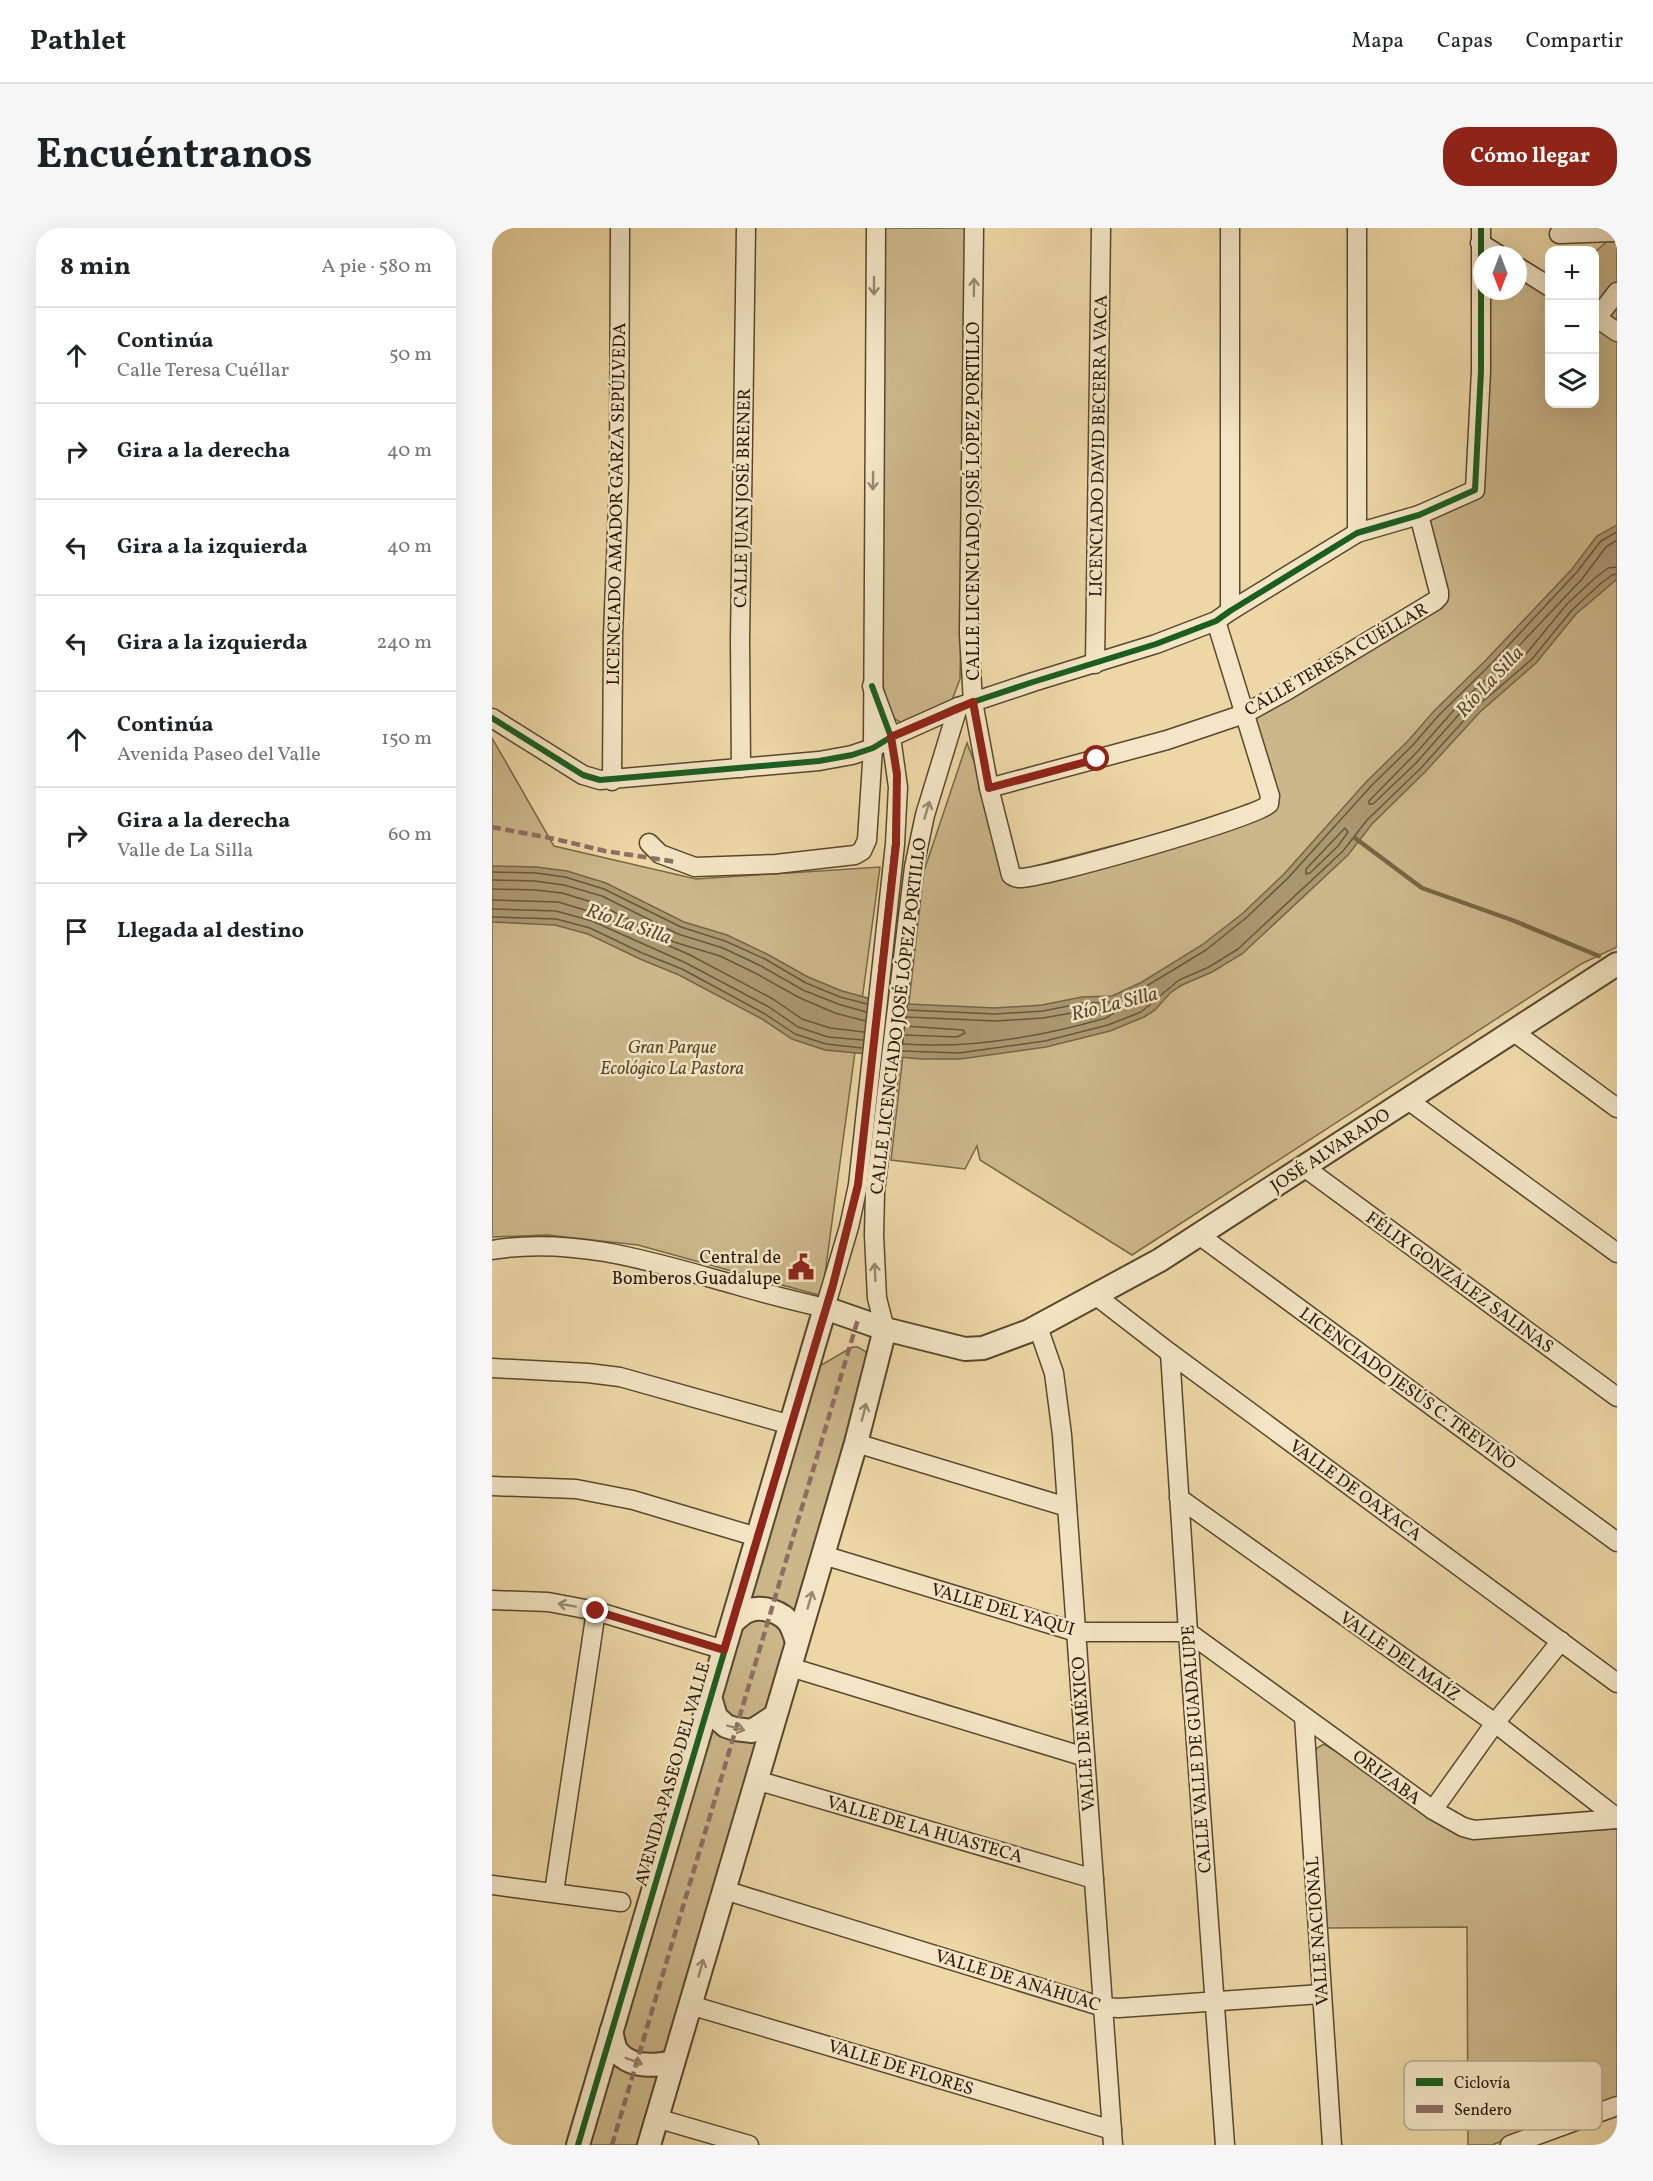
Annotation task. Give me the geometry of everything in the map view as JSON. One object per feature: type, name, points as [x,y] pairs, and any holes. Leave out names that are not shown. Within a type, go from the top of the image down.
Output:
[{"type":"street","name":"LICENCIADO AMADOR GARZA SEPÚLVEDA","points":[[612,781],[613,635],[619,481],[620,228]]},
{"type":"street","name":"CALLE JUAN JOSÉ BRENER","points":[[741,768],[740,640],[746,228]]},
{"type":"street","name":"CALLE LICENCIADO JOSÉ LÓPEZ PORTILLO","points":[[873,748],[876,228]]},
{"type":"street","name":"CALLE LICENCIADO JOSÉ LÓPEZ PORTILLO","points":[[825,1308],[849,1227],[876,1105],[914,867],[925,815],[965,705],[969,634],[974,228]]},
{"type":"street","name":"LICENCIADO DAVID BECERRA VACA","points":[[1095,664],[1101,228]]},
{"type":"street","points":[[1230,228],[1223,616],[1244,714]]},
{"type":"street","points":[[1357,228],[1357,533]]},
{"type":"street","points":[[1558,237],[1617,230]]},
{"type":"street","points":[[492,718],[583,775],[600,780],[612,781],[819,761],[873,748],[891,737],[965,705],[1156,644],[1223,616],[1357,533],[1419,515],[1473,492],[1476,488],[1481,371],[1481,236]]},
{"type":"street","points":[[1527,273],[1545,284]]},
{"type":"street","points":[[1599,313],[1617,292]]},
{"type":"street","points":[[1599,319],[1617,332]]},
{"type":"street","name":"CALLE TERESA CUÉLLAR","points":[[989,788],[1167,740],[1244,714],[1385,632],[1439,597],[1419,515]]},
{"type":"street","name":"CALLE LICENCIADO JOSÉ LÓPEZ PORTILLO","points":[[872,686],[891,737],[898,787],[876,1105],[873,1235],[877,1298],[885,1329]]},
{"type":"street","name":"CALLE LICENCIADO JOSÉ LÓPEZ PORTILLO","points":[[965,705],[989,788],[1008,871],[1013,876],[1027,877],[1074,867],[1264,809],[1269,804],[1270,796],[1244,714]]},
{"type":"street","points":[[649,843],[660,854],[695,867],[776,864],[855,855],[862,851],[867,840],[873,748]]},
{"type":"street","name":"JOSÉ ALVARADO","points":[[825,1308],[885,1329],[956,1348],[973,1349],[1001,1343],[1038,1327],[1160,1260],[1616,966]]},
{"type":"street","points":[[1514,1032],[1617,1108]]},
{"type":"street","points":[[1408,1100],[1617,1253]]},
{"type":"street","name":"FÉLIX GONZÁLEZ SALINAS","points":[[1304,1167],[1617,1397]]},
{"type":"street","name":"LICENCIADO JESÚS C. TREVIÑO","points":[[1199,1235],[1617,1542]]},
{"type":"street","points":[[492,1250],[514,1246],[544,1246],[621,1254],[825,1308]]},
{"type":"street","name":"VALLE DE OAXACA","points":[[1095,1295],[1170,1353],[1617,1683]]},
{"type":"street","name":"AVENIDA PASEO DEL VALLE","points":[[578,2145],[825,1308]]},
{"type":"street","name":"VALLE DE MÉXICO","points":[[1038,1327],[1054,1373],[1062,1435],[1112,2137]]},
{"type":"street","points":[[649,2145],[856,1443],[885,1329]]},
{"type":"street","name":"CALLE VALLE DE GUADALUPE","points":[[1170,1353],[1225,2145]]},
{"type":"street","points":[[492,1368],[620,1377],[791,1425]]},
{"type":"street","points":[[856,1443],[1067,1507]]},
{"type":"street","points":[[492,1486],[576,1489],[633,1500],[758,1537]]},
{"type":"street","name":"VALLE DEL MAÍZ","points":[[1179,1498],[1495,1723],[1617,1819]]},
{"type":"street","name":"VALLE DEL YAQUI","points":[[823,1555],[1076,1632],[1188,1632]]},
{"type":"street","points":[[492,1600],[548,1602],[596,1611],[724,1650]]},
{"type":"street","points":[[733,1622],[748,1611],[771,1610],[785,1618],[790,1624],[797,1642]]},
{"type":"street","points":[[554,1892],[596,1611]]},
{"type":"street","name":"ORIZABA","points":[[1188,1632],[1433,1810],[1462,1827],[1474,1830],[1617,1819]]},
{"type":"street","points":[[1433,1810],[1495,1723],[1561,1641]]},
{"type":"street","points":[[790,1667],[1085,1757]]},
{"type":"street","points":[[710,1697],[716,1717],[726,1726],[735,1729],[752,1731],[776,1716]]},
{"type":"street","name":"VALLE NACIONAL","points":[[1304,1717],[1332,2145]]},
{"type":"street","name":"VALLE DE LA HUASTECA","points":[[756,1780],[1094,1879]]},
{"type":"street","points":[[492,1885],[621,1902]]},
{"type":"street","name":"VALLE DE ANÁHUAC","points":[[724,1890],[1103,2007],[1321,1994]]},
{"type":"street","name":"VALLE DE FLORES","points":[[690,2005],[1112,2137]]},
{"type":"street","points":[[611,2032],[616,2051],[627,2059],[649,2065],[673,2062]]},
{"type":"street","points":[[1602,2111],[1617,2106]]},
{"type":"street","points":[[656,2118],[749,2145]]},
{"type":"street","points":[[1510,2145],[1551,2130]]},
{"type":"green space","points":[[882,228],[968,228],[960,679],[952,700],[902,723],[893,718],[885,696],[879,664]]},
{"type":"green space","points":[[1617,228],[1617,947],[1581,964],[1132,1255],[980,1160],[977,1146],[965,1169],[891,1160],[924,871],[967,743],[1016,871],[1263,806],[1244,714],[1431,603],[1418,520],[1475,487],[1481,300],[1527,300],[1527,275],[1545,286],[1545,408],[1599,408],[1599,248],[1613,236]]},
{"type":"green space","name":"Gran Parque Ecológico La Pastora","points":[[492,738],[554,846],[696,879],[880,867],[822,1296],[638,1245],[547,1235],[492,1237]]},
{"type":"green space","points":[[852,1347],[858,1347],[866,1352],[870,1361],[639,2145],[587,2145],[818,1367]]},
{"type":"green space","points":[[1324,1744],[1463,1833],[1617,1829],[1617,2097],[1602,2103],[1602,2061],[1468,2061],[1467,1927],[1327,1928],[1314,1753]]},
{"type":"green space","points":[[1468,2130],[1531,2130],[1492,2145],[1468,2145]]},
{"type":"water","name":"Río La Silla","points":[[1617,525],[1617,579],[1576,614],[1536,663],[1480,712],[1425,772],[1372,824],[1348,855],[1242,954],[1171,992],[1155,1010],[1144,1017],[1110,1031],[1046,1047],[960,1059],[921,1059],[825,1050],[792,1039],[762,1019],[679,975],[588,934],[555,925],[492,922],[492,866],[536,867],[567,871],[606,883],[684,922],[727,935],[808,977],[842,991],[886,1003],[995,1008],[1042,1005],[1082,997],[1112,996],[1142,982],[1202,945],[1243,913],[1284,874],[1367,781],[1572,569],[1597,536]]},
{"type":"waterway","points":[[1355,838],[1422,888],[1512,920],[1599,956]]},
{"type":"marked path","points":[[492,827],[605,851],[677,862]]},
{"type":"marked path","points":[[612,2145],[858,1319]]},
{"type":"cycle path","points":[[492,718],[583,775],[600,780],[819,761],[852,755],[873,748],[891,737],[958,707],[1156,644],[1216,621],[1357,533],[1419,515],[1475,490],[1481,371],[1481,228]]},
{"type":"cycle path","points":[[578,2145],[833,1285],[858,1185],[895,844],[897,774],[891,737],[872,686]]},
{"type":"place","name":"Central de Bomberos Guadalupe","points":[[801,1267]]},
{"type":"route","points":[[596,1611],[724,1650],[833,1285],[854,1207],[896,844],[898,787],[891,737],[973,702],[989,788],[1097,759]]}]
